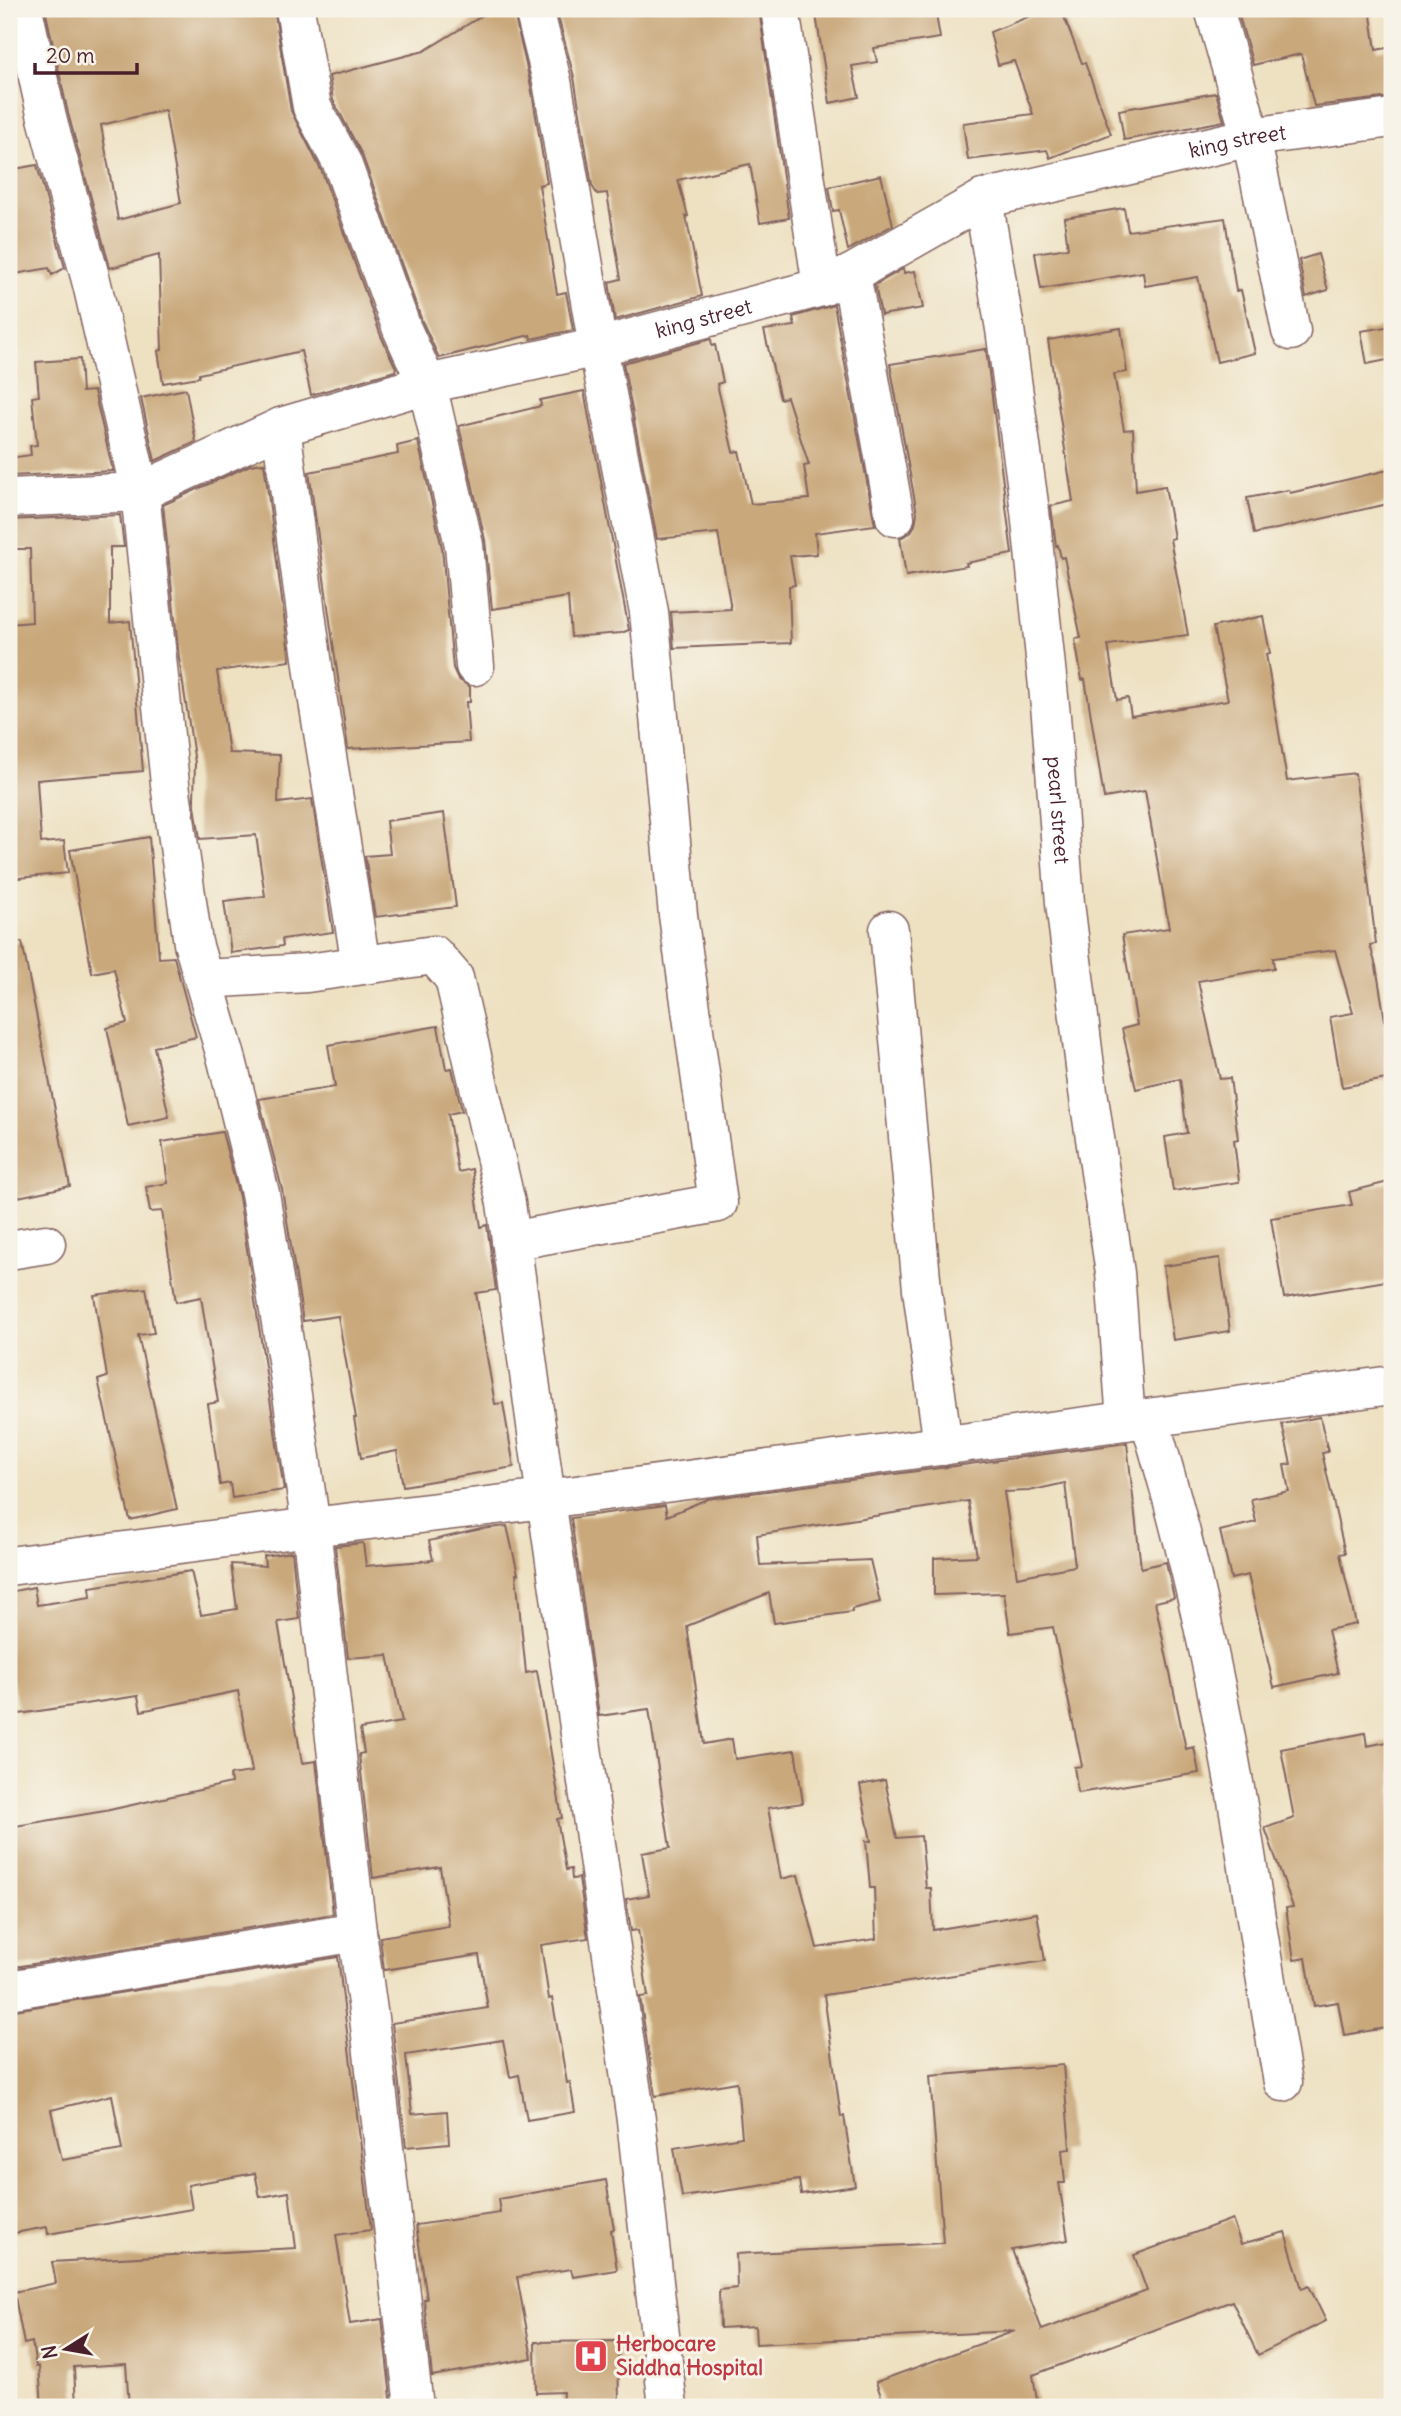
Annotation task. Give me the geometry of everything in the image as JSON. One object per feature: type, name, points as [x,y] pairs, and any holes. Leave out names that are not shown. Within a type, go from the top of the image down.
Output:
[{"type":"street","points":[[23,9],[47,118],[92,284],[140,492],[170,784],[193,943],[260,1193],[311,1527],[414,2407]]},
{"type":"street","points":[[295,9],[312,107],[342,163],[402,329],[426,384],[464,545],[475,666]]},
{"type":"street","points":[[511,1241],[718,1203],[678,915],[649,612],[598,347],[552,81],[534,9]]},
{"type":"street","points":[[780,9],[837,281],[895,517]]},
{"type":"street","points":[[1214,9],[1251,137],[1291,331]]},
{"type":"street","name":"king street","points":[[9,498],[140,492],[281,427],[426,384],[598,347],[837,281],[983,199],[1251,137],[1392,118]]},
{"type":"street","name":"pearl street","points":[[983,199],[1005,329],[1030,511],[1051,716],[1065,903],[1088,1091],[1138,1419],[1189,1561],[1237,1799],[1259,1948],[1283,2082]]},
{"type":"street","points":[[281,427],[317,695],[361,965]]},
{"type":"street","points":[[889,930],[922,1289],[943,1446]]},
{"type":"street","points":[[204,979],[307,974],[435,955],[454,978],[506,1203],[636,2120],[668,2407]]},
{"type":"street","points":[[9,1250],[47,1244]]},
{"type":"street","points":[[9,1566],[546,1499],[1392,1385]]},
{"type":"street","points":[[9,1990],[357,1932]]},
{"type":"building","points":[[45,9],[274,9],[291,111],[322,172],[395,371],[311,395],[301,351],[199,374],[199,377],[163,383],[158,351],[162,350],[159,255],[110,268],[68,113]],"holes":[[[165,110],[181,203],[118,220],[101,125]]]},
{"type":"building","points":[[493,9],[513,9],[531,86],[547,183],[539,185],[557,294],[566,292],[573,330],[531,339],[530,335],[439,358],[422,321],[362,155],[333,100],[329,76],[424,51]]},
{"type":"building","points":[[556,9],[759,9],[789,218],[760,223],[750,164],[678,180],[688,216],[702,296],[615,320],[609,282],[621,279],[607,193],[597,194],[592,186],[574,77]]},
{"type":"building","points":[[815,9],[935,9],[940,38],[874,48],[877,62],[852,66],[859,97],[830,103]]},
{"type":"building","points":[[1048,9],[1061,9],[1082,63],[1085,63],[1111,134],[1050,158],[1047,150],[968,160],[963,123],[1033,114],[1014,61],[998,65],[990,32]]},
{"type":"building","points":[[1237,9],[1370,9],[1376,50],[1392,47],[1392,97],[1314,106],[1301,54],[1253,65]]},
{"type":"building","points":[[1216,93],[1224,121],[1124,140],[1119,110]]},
{"type":"building","points":[[37,165],[65,268],[52,275],[49,268],[9,275],[9,170]]},
{"type":"building","points":[[881,175],[893,225],[848,250],[839,210],[833,211],[829,187]]},
{"type":"building","points":[[1124,208],[1128,231],[1225,218],[1236,291],[1241,290],[1255,353],[1217,362],[1198,277],[1145,286],[1143,272],[1041,289],[1035,253],[1068,248],[1064,218]]},
{"type":"building","points":[[1318,254],[1328,290],[1306,297],[1299,260]]},
{"type":"building","points":[[903,269],[904,273],[915,271],[923,308],[881,315],[875,285]]},
{"type":"building","points":[[834,305],[875,525],[815,533],[817,554],[790,556],[795,585],[789,586],[791,643],[674,648],[671,612],[731,609],[718,533],[657,539],[623,363],[711,339],[712,346],[715,345],[723,382],[717,384],[733,452],[739,451],[751,504],[809,499],[804,466],[809,465],[787,397],[780,399],[764,330],[795,326],[793,317]]},
{"type":"building","points":[[1392,326],[1392,359],[1367,364],[1361,331]]},
{"type":"building","points":[[1121,328],[1127,372],[1114,374],[1124,430],[1133,429],[1136,491],[1165,486],[1174,538],[1170,539],[1188,635],[1108,645],[1117,700],[1128,698],[1131,716],[1228,700],[1213,627],[1263,616],[1270,653],[1266,654],[1287,781],[1355,773],[1376,944],[1370,945],[1392,1062],[1392,1078],[1342,1087],[1330,1017],[1353,1013],[1335,950],[1273,958],[1274,968],[1198,981],[1220,1079],[1230,1078],[1238,1139],[1234,1140],[1239,1182],[1173,1191],[1165,1137],[1187,1133],[1180,1079],[1136,1089],[1122,1029],[1137,1025],[1122,935],[1169,928],[1145,791],[1104,798],[1085,679],[1082,680],[1075,639],[1081,638],[1064,557],[1061,558],[1058,545],[1056,546],[1051,506],[1073,501],[1048,340]]},
{"type":"building","points":[[986,349],[1012,554],[966,563],[967,566],[906,576],[900,538],[910,533],[917,513],[890,364]]},
{"type":"building","points":[[80,359],[82,392],[94,391],[113,471],[9,476],[9,458],[31,455],[30,446],[37,445],[32,397],[39,396],[36,362]]},
{"type":"building","points":[[186,389],[196,442],[155,461],[141,398]]},
{"type":"building","points":[[584,391],[629,630],[571,637],[568,597],[492,609],[485,540],[459,426],[541,406],[540,400]]},
{"type":"building","points":[[418,441],[442,548],[453,668],[458,679],[470,687],[470,702],[466,702],[469,742],[348,749],[309,472],[398,454],[397,446]]},
{"type":"building","points":[[264,463],[290,661],[217,671],[229,753],[280,755],[278,803],[312,799],[333,932],[282,939],[283,946],[231,953],[224,901],[265,896],[256,835],[200,839],[194,799],[195,763],[179,658],[163,505],[250,465]]},
{"type":"building","points":[[1392,469],[1392,503],[1254,534],[1247,498],[1289,490],[1290,493]]},
{"type":"building","points":[[120,515],[124,547],[110,547],[110,623],[130,621],[143,771],[37,780],[41,843],[64,841],[68,873],[9,879],[9,624],[32,622],[30,549],[9,549],[9,520]]},
{"type":"building","points":[[444,813],[456,907],[375,917],[365,856],[390,854],[386,821]]},
{"type":"building","points":[[149,837],[159,958],[174,957],[196,1037],[154,1047],[169,1117],[128,1126],[107,1028],[127,1023],[114,969],[92,973],[70,850]]},
{"type":"building","points":[[22,942],[70,1186],[9,1199],[9,943]]},
{"type":"building","points":[[438,1026],[446,1069],[452,1068],[462,1111],[448,1114],[458,1172],[472,1169],[481,1227],[487,1225],[496,1290],[476,1293],[495,1404],[503,1403],[514,1467],[403,1486],[397,1451],[361,1458],[338,1316],[303,1321],[282,1189],[259,1099],[335,1087],[328,1045]]},
{"type":"building","points":[[222,1132],[239,1197],[284,1490],[232,1498],[230,1483],[220,1485],[208,1404],[218,1402],[201,1297],[176,1302],[162,1211],[150,1212],[146,1187],[168,1183],[162,1142]]},
{"type":"building","points":[[1392,1181],[1392,1280],[1284,1298],[1271,1218],[1352,1205],[1349,1192]]},
{"type":"building","points":[[1220,1258],[1230,1331],[1173,1340],[1163,1266]]},
{"type":"building","points":[[146,1288],[154,1333],[138,1335],[177,1509],[130,1520],[98,1380],[107,1377],[94,1295]]},
{"type":"building","points":[[1320,1417],[1328,1452],[1322,1453],[1345,1553],[1340,1554],[1356,1624],[1328,1630],[1338,1673],[1274,1687],[1248,1575],[1231,1579],[1220,1531],[1256,1522],[1251,1499],[1289,1491],[1284,1465],[1291,1464],[1282,1424]]},
{"type":"building","points":[[1127,1443],[1141,1568],[1166,1562],[1174,1598],[1155,1602],[1186,1749],[1194,1747],[1199,1773],[1078,1793],[1074,1767],[1082,1766],[1053,1627],[1010,1633],[1004,1593],[934,1595],[934,1558],[977,1556],[968,1501],[757,1535],[760,1565],[870,1560],[880,1602],[852,1609],[852,1612],[774,1623],[769,1593],[687,1626],[704,1744],[732,1739],[735,1759],[795,1750],[803,1803],[768,1808],[781,1879],[798,1875],[817,1948],[876,1939],[874,1888],[870,1888],[866,1841],[871,1841],[860,1785],[885,1780],[897,1838],[921,1836],[926,1888],[931,1888],[933,1930],[1037,1913],[1045,1961],[824,1995],[841,2117],[844,2116],[855,2186],[801,2194],[799,2180],[682,2197],[674,2148],[742,2137],[737,2082],[655,2096],[640,1997],[648,1996],[638,1930],[631,1931],[626,1899],[649,1895],[642,1853],[670,1848],[649,1709],[599,1716],[571,1518],[665,1505],[667,1516],[707,1499]],"holes":[[[1065,1483],[1075,1566],[1017,1577],[1004,1492],[1029,1491]]]},
{"type":"building","points":[[507,1526],[518,1574],[526,1673],[537,1671],[562,1818],[557,1819],[566,1870],[571,1869],[572,1879],[579,1878],[588,1938],[541,1945],[549,1999],[552,1998],[567,2083],[570,2082],[575,2112],[527,2120],[519,2075],[510,2077],[503,2040],[406,2055],[412,2114],[447,2111],[449,2143],[406,2147],[392,2023],[488,2008],[479,1955],[384,1970],[380,1937],[449,1926],[440,1867],[373,1878],[359,1754],[364,1753],[360,1729],[402,1722],[388,1655],[348,1658],[335,1546],[363,1543],[366,1566],[433,1560],[429,1541]]},
{"type":"building","points":[[292,1552],[299,1619],[278,1622],[302,1763],[316,1761],[333,1914],[9,1968],[9,1827],[105,1811],[231,1783],[230,1775],[252,1772],[238,1691],[141,1711],[138,1696],[19,1714],[9,1666],[9,1592],[34,1587],[37,1605],[91,1597],[90,1587],[191,1571],[201,1615],[237,1609],[231,1564],[265,1566],[264,1556]]},
{"type":"building","points":[[1365,1733],[1367,1746],[1392,1741],[1392,2027],[1344,2035],[1338,2002],[1314,2006],[1306,1958],[1294,1960],[1286,1908],[1293,1907],[1265,1828],[1294,1818],[1281,1749]]},
{"type":"building","points":[[338,1957],[371,2230],[336,2235],[350,2324],[382,2319],[392,2407],[129,2407],[126,2364],[74,2367],[76,2407],[42,2407],[39,2366],[36,2367],[32,2342],[24,2344],[14,2292],[56,2283],[52,2262],[296,2248],[289,2192],[260,2197],[255,2173],[188,2185],[192,2209],[48,2234],[47,2227],[9,2234],[9,2011]],"holes":[[[112,2095],[122,2150],[62,2160],[51,2110]]]},
{"type":"building","points":[[1063,2065],[1070,2149],[1062,2150],[1065,2183],[1059,2183],[1068,2240],[1012,2250],[1042,2330],[1147,2291],[1134,2255],[1232,2219],[1241,2244],[1285,2232],[1302,2289],[1309,2286],[1326,2321],[1258,2355],[1232,2301],[1033,2375],[1038,2407],[885,2407],[876,2382],[1015,2331],[756,2344],[755,2326],[720,2328],[719,2290],[737,2288],[736,2254],[943,2243],[930,2076]]},
{"type":"building","points":[[606,2180],[617,2270],[573,2277],[571,2269],[517,2277],[532,2358],[432,2376],[424,2299],[427,2299],[416,2225],[500,2213],[498,2199]]},
{"type":"building","points":[[618,2341],[619,2407],[562,2407],[563,2392],[536,2393],[535,2342]]},
{"type":"place","name":"Herbocare Siddha Hospital","points":[[591,2356]]}]
